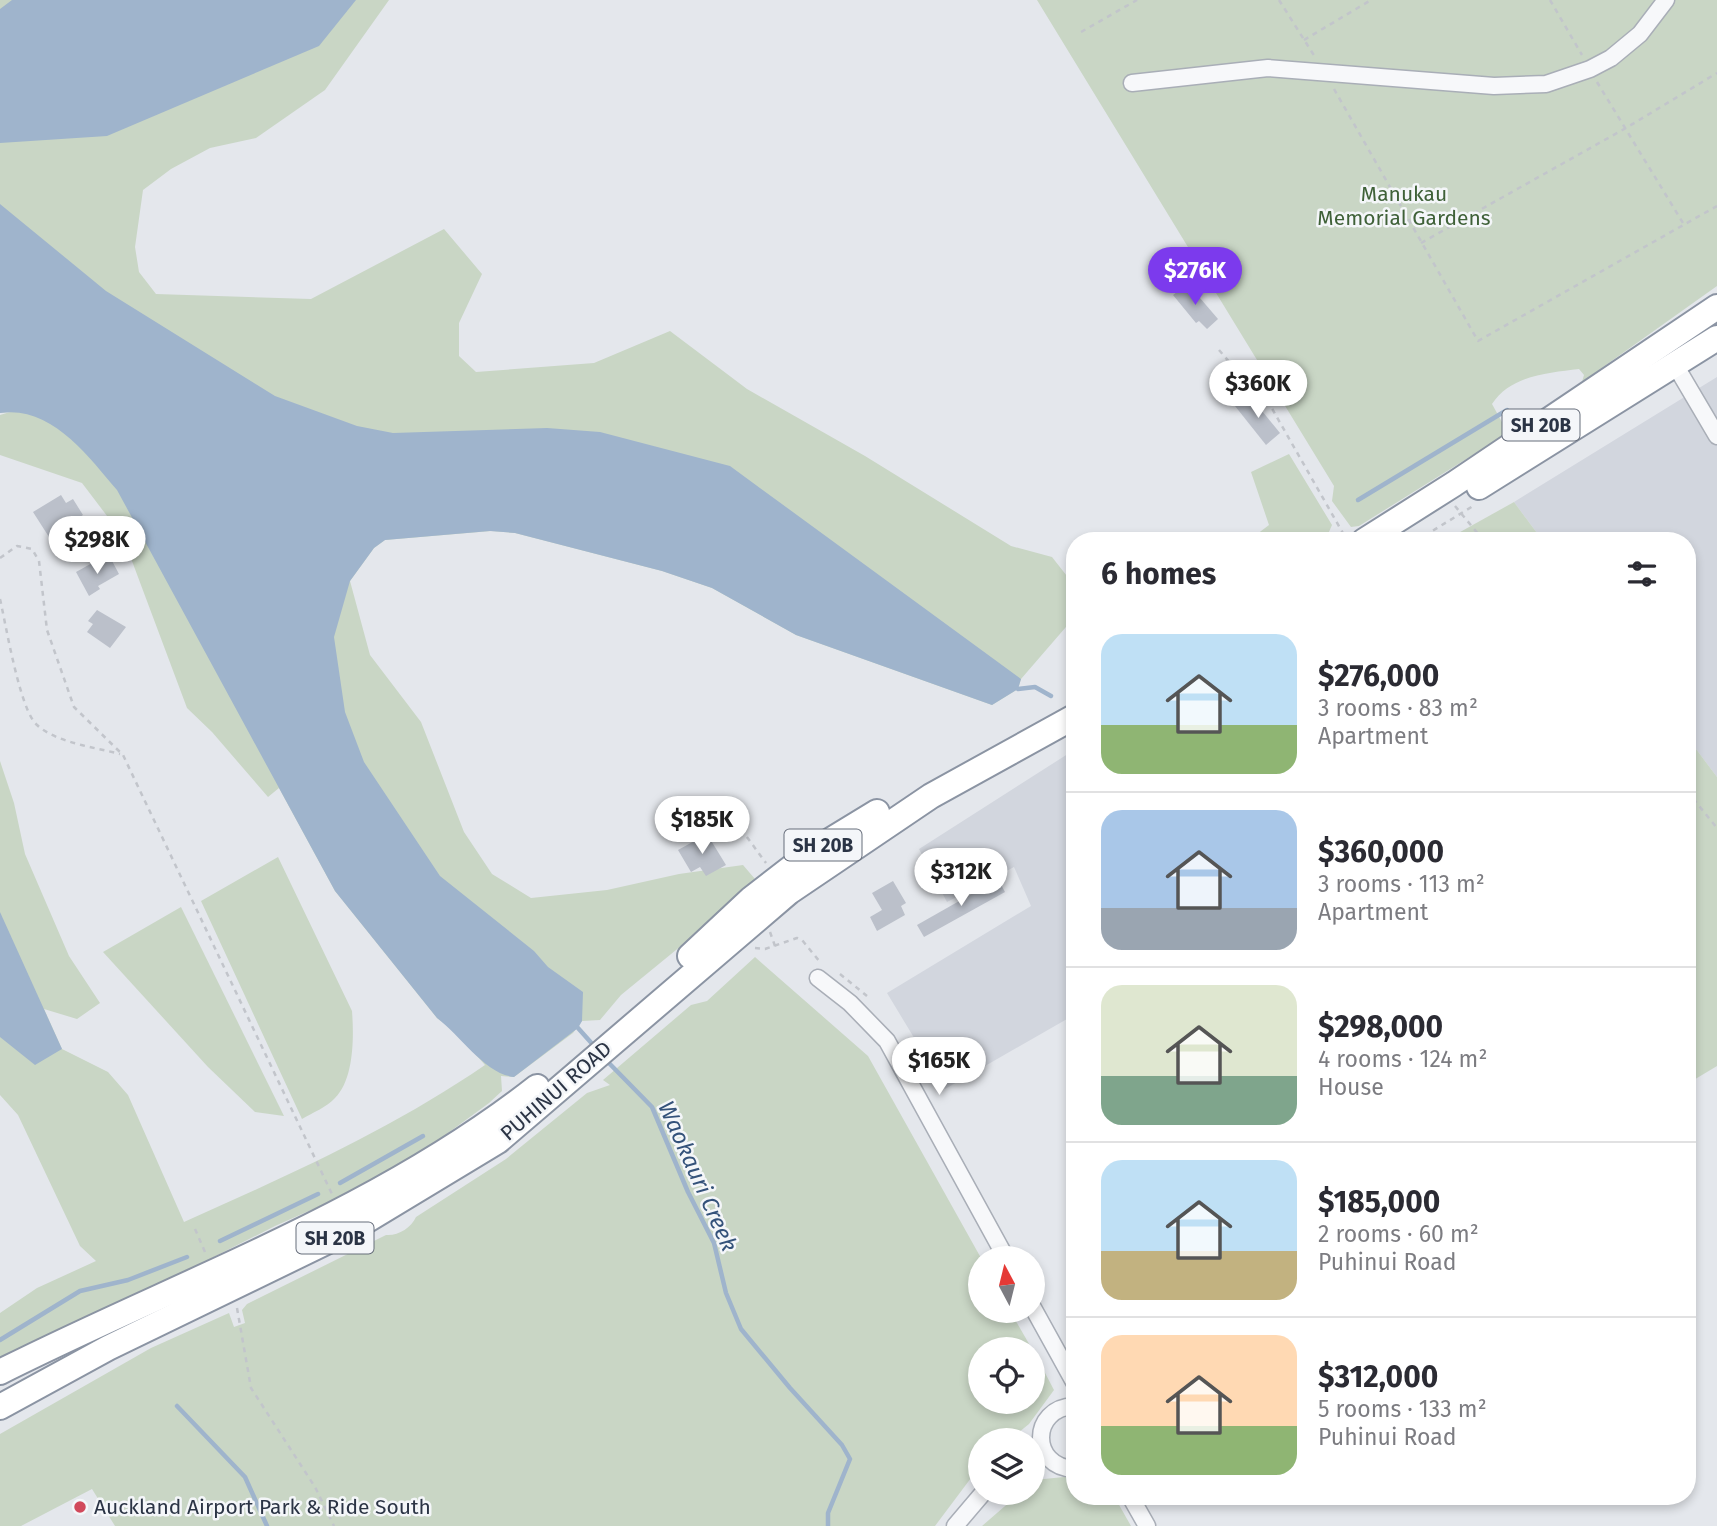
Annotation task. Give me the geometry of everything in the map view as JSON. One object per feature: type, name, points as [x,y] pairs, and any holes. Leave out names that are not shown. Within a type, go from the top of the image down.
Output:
[{"type":"highway","name":"SH 20B","points":[[1378,532],[1454,485],[1717,307]]},
{"type":"highway","name":"SH 20B","points":[[1407,532],[1717,338]]},
{"type":"highway","name":"PUHINUI ROAD","points":[[607,1039],[751,899],[813,852],[1066,703]]},
{"type":"highway","name":"PUHINUI ROAD","points":[[0,1372],[222,1280],[349,1231],[487,1149],[584,1058],[820,869],[931,796],[1066,721]]},
{"type":"highway","name":"PUHINUI ROAD","points":[[0,1407],[108,1348],[491,1124],[584,1058]]},
{"type":"street","points":[[1132,83],[1253,68],[1524,87],[1554,82],[1611,58],[1633,41],[1657,15],[1666,0]]},
{"type":"street","points":[[1674,363],[1717,436]]},
{"type":"street","points":[[819,970],[887,1041],[999,1246]]},
{"type":"street","points":[[1043,1323],[1066,1358]]},
{"type":"street","points":[[1043,1428],[1047,1419],[1059,1409],[1066,1408]]},
{"type":"street","points":[[1045,1456],[1066,1466]]},
{"type":"street","points":[[955,1526],[973,1505]]},
{"type":"street","points":[[1135,1505],[1147,1526]]},
{"type":"path","points":[[1082,32],[1137,0]]},
{"type":"path","points":[[1279,0],[1324,72],[1478,341],[1717,206]]},
{"type":"path","points":[[1304,40],[1371,0]]},
{"type":"path","points":[[1550,0],[1684,223]]},
{"type":"path","points":[[1421,243],[1626,128],[1717,73]]},
{"type":"path","points":[[1219,350],[1245,380],[1266,398],[1343,532]]},
{"type":"path","points":[[1453,504],[1476,532]]},
{"type":"path","points":[[0,558],[17,546],[32,549],[38,561],[47,630],[74,707],[123,755],[340,1212]]},
{"type":"path","points":[[0,600],[26,706],[36,725],[60,738],[123,755]]},
{"type":"path","points":[[1696,802],[1717,828]]},
{"type":"path","points":[[741,829],[778,879]]},
{"type":"path","points":[[770,932],[775,946]]},
{"type":"path","points":[[752,947],[765,949],[797,938],[802,940],[819,970]]},
{"type":"path","points":[[195,1229],[239,1312],[245,1366],[251,1388],[315,1487],[334,1526]]},
{"type":"shaded area","points":[[1717,377],[1717,777],[1696,749],[1696,532],[1536,532],[1514,502]]},
{"type":"shaded area","points":[[1066,755],[1066,1020],[945,1089],[887,993],[1031,906],[1014,867],[947,902],[919,849]]},
{"type":"green space","points":[[0,0],[389,0],[325,90],[256,138],[210,148],[171,169],[143,190],[135,247],[139,272],[156,294],[311,299],[444,229],[482,274],[459,323],[459,356],[476,372],[594,363],[670,331],[747,389],[865,456],[1011,546],[1052,557],[1066,575],[1066,627],[1021,679],[1018,689],[992,705],[796,635],[712,588],[662,571],[515,533],[491,531],[385,540],[374,548],[350,581],[370,655],[421,722],[464,832],[492,874],[531,898],[607,890],[679,874],[743,865],[755,879],[742,896],[621,995],[600,1020],[582,1021],[573,1033],[514,1077],[501,1076],[502,1091],[489,1103],[392,1174],[275,1226],[115,1307],[0,1358],[0,1313],[37,1288],[96,1261],[80,1246],[18,1115],[0,1095],[0,761],[14,803],[25,854],[69,956],[100,1003],[77,1019],[44,1009],[62,1049],[108,1072],[128,1095],[184,1222],[376,1131],[485,1065],[457,1033],[437,1018],[335,891],[279,788],[268,797],[212,732],[187,708],[123,537],[82,483],[0,455],[0,415],[10,412],[0,413]]},
{"type":"green space","name":"Manukau Memorial Gardens","points":[[1037,0],[1717,0],[1717,286],[1582,382],[1584,375],[1579,369],[1531,377],[1509,387],[1492,404],[1508,433],[1359,526],[1351,527],[1332,501],[1334,486]]},
{"type":"green space","points":[[1289,454],[1332,525],[1329,532],[1260,532],[1269,525],[1251,472]]},
{"type":"green space","points":[[1514,502],[1536,532],[1460,532]]},
{"type":"green space","points":[[1696,749],[1717,777],[1717,1066],[1696,1079]]},
{"type":"green space","points":[[278,857],[352,1011],[353,1045],[346,1080],[332,1101],[302,1119],[201,901]]},
{"type":"green space","points":[[181,907],[284,1116],[255,1112],[208,1067],[103,952]]},
{"type":"green space","points":[[755,957],[868,1056],[974,1246],[968,1246],[968,1323],[1017,1323],[1025,1337],[968,1337],[968,1414],[1036,1414],[1024,1428],[968,1428],[968,1482],[935,1526],[115,1526],[92,1489],[21,1526],[0,1526],[0,1434],[151,1348],[229,1313],[234,1327],[245,1323],[242,1310],[247,1304],[386,1235],[404,1231],[416,1217],[506,1159],[587,1093],[610,1085],[603,1080],[691,1005],[707,1001]]},
{"type":"green space","points":[[1045,1373],[1054,1390],[1045,1402]]},
{"type":"green space","points":[[1066,1477],[1066,1505],[1119,1505],[1131,1526],[982,1526],[1006,1505],[1045,1505],[1045,1479]]},
{"type":"water","points":[[12,0],[356,0],[319,46],[107,136],[0,143],[0,9]]},
{"type":"water","points":[[0,204],[106,291],[275,396],[357,426],[393,433],[547,428],[600,432],[730,466],[1021,679],[1018,689],[992,705],[796,635],[712,588],[662,571],[515,533],[490,531],[385,540],[374,548],[350,581],[334,637],[345,712],[364,762],[440,876],[534,951],[548,967],[583,992],[582,1021],[578,1028],[514,1077],[503,1074],[483,1062],[437,1018],[335,891],[117,490],[81,449],[52,425],[36,417],[0,413]]},
{"type":"water","points":[[0,912],[62,1049],[35,1065],[0,1037]]},
{"type":"building","points":[[1188,284],[1218,319],[1207,329],[1199,321],[1196,323],[1173,295]]},
{"type":"building","points":[[1249,395],[1280,433],[1266,445],[1235,406]]},
{"type":"building","points":[[61,495],[66,503],[73,499],[83,515],[49,537],[33,512]]},
{"type":"building","points":[[111,559],[119,574],[98,586],[100,589],[89,596],[76,572],[94,562],[100,566]]},
{"type":"building","points":[[97,610],[126,627],[110,648],[87,632],[93,624],[88,621]]},
{"type":"building","points":[[707,834],[726,865],[706,876],[700,867],[691,872],[678,850]]},
{"type":"building","points":[[998,879],[1005,892],[924,937],[917,925]]},
{"type":"building","points":[[893,881],[906,903],[901,906],[905,915],[877,931],[870,917],[882,910],[872,893]]},
{"type":"waterway","points":[[1358,500],[1507,410]]},
{"type":"waterway","points":[[1018,689],[1035,687],[1051,696]]},
{"type":"waterway","name":"Waokauri Creek","points":[[578,1028],[595,1047]]},
{"type":"waterway","name":"Waokauri Creek","points":[[605,1059],[652,1107],[688,1192],[714,1243],[726,1293],[741,1329],[842,1445],[850,1459],[828,1513],[828,1526]]},
{"type":"waterway","points":[[340,1183],[423,1136]]},
{"type":"waterway","points":[[220,1241],[318,1194]]},
{"type":"waterway","points":[[0,1340],[80,1291],[128,1280],[187,1257]]},
{"type":"waterway","points":[[177,1406],[245,1477],[267,1526]]},
{"type":"place","name":"Auckland Airport Park & Ride South","points":[[80,1507]]}]
